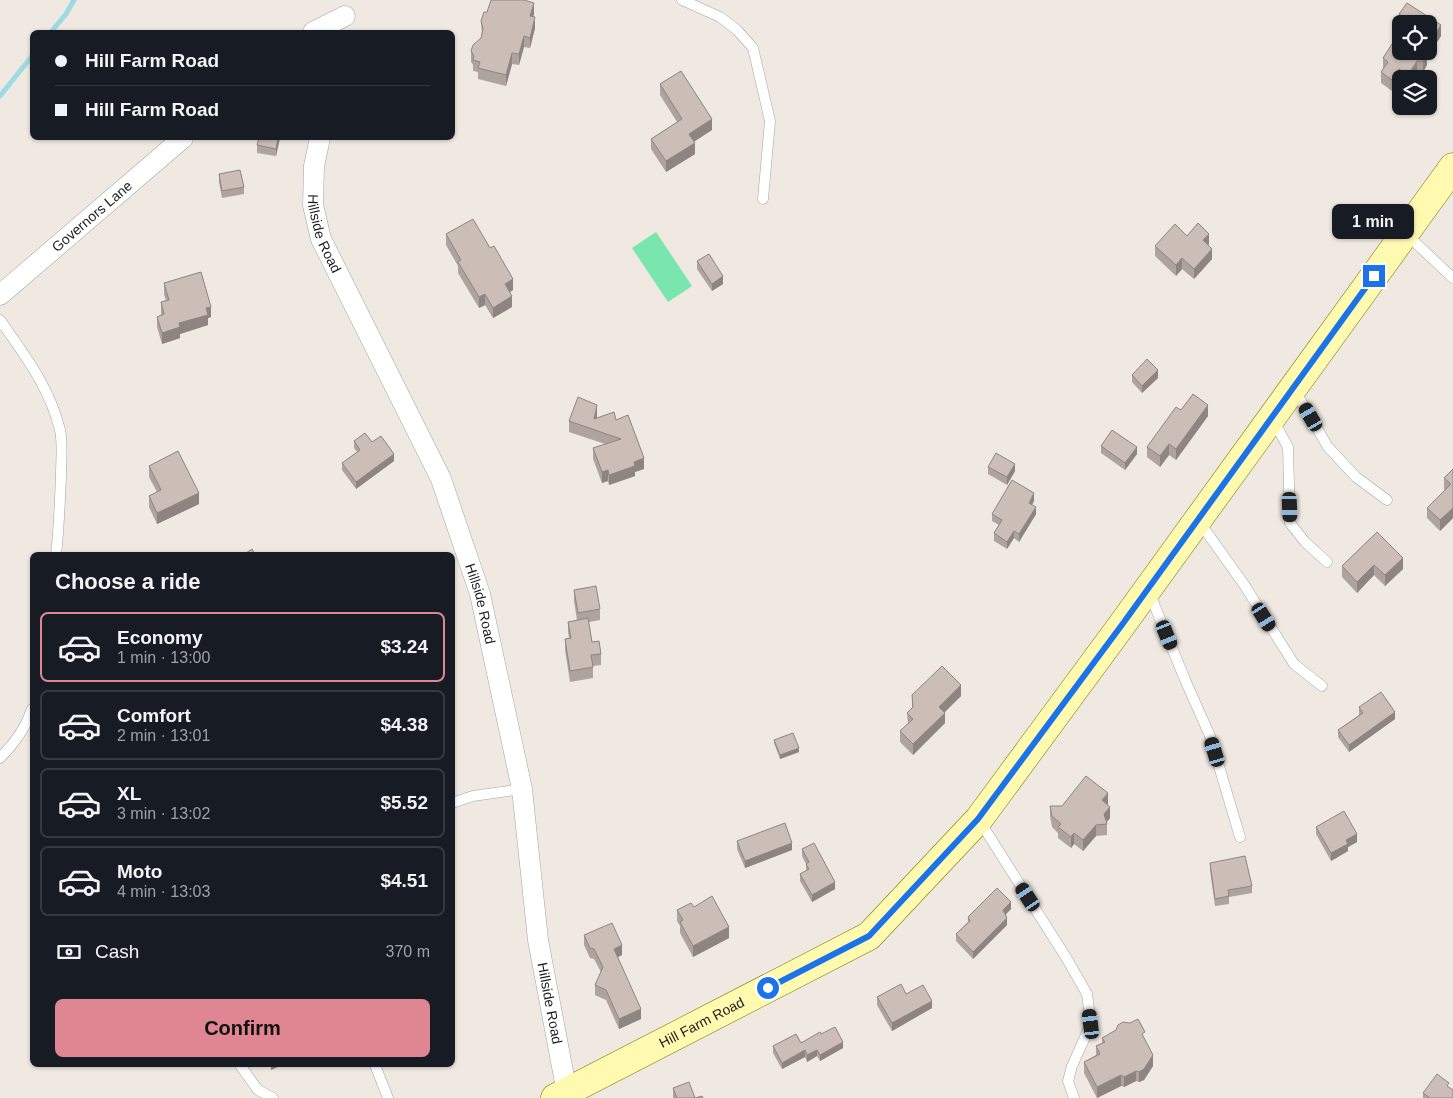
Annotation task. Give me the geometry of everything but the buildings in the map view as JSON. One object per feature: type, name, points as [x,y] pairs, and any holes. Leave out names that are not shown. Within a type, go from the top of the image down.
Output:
[{"type":"main road","name":"Hill Farm Road","points":[[563,1096],[869,936],[978,819],[1453,167]]},
{"type":"street","points":[[318,30],[345,16]]},
{"type":"street","name":"Governors Lane","points":[[0,295],[181,140]]},
{"type":"street","name":"Hillside Road","points":[[320,140],[314,166],[313,205],[321,239],[441,479],[480,594],[522,788],[538,940],[563,1096]]},
{"type":"lane","points":[[682,0],[720,17],[737,30],[752,48],[770,121],[763,199]]},
{"type":"lane","points":[[1405,233],[1453,278]]},
{"type":"lane","points":[[0,320],[32,364],[60,430],[62,458],[56,552]]},
{"type":"lane","points":[[1293,388],[1328,446],[1356,477],[1387,500]]},
{"type":"lane","points":[[1272,417],[1288,447],[1290,523],[1305,542],[1328,562]]},
{"type":"lane","points":[[1198,519],[1245,586],[1294,664],[1322,686]]},
{"type":"lane","points":[[1148,588],[1210,736],[1240,837]]},
{"type":"lane","points":[[0,758],[8,750],[30,713]]},
{"type":"lane","points":[[455,802],[473,796],[522,788]]},
{"type":"lane","points":[[978,819],[1088,994],[1091,1024],[1072,1066],[1068,1081],[1074,1098]]},
{"type":"lane","points":[[241,1067],[258,1090],[273,1098]]},
{"type":"lane","points":[[376,1067],[388,1098]]},
{"type":"green space","points":[[656,232],[692,286],[668,302],[632,248]]},
{"type":"waterway","points":[[53,30],[66,14],[74,0]]},
{"type":"waterway","points":[[0,96],[30,58]]},
{"type":"route","points":[[768,988],[869,936],[978,819],[1124,622],[1374,276]]}]
